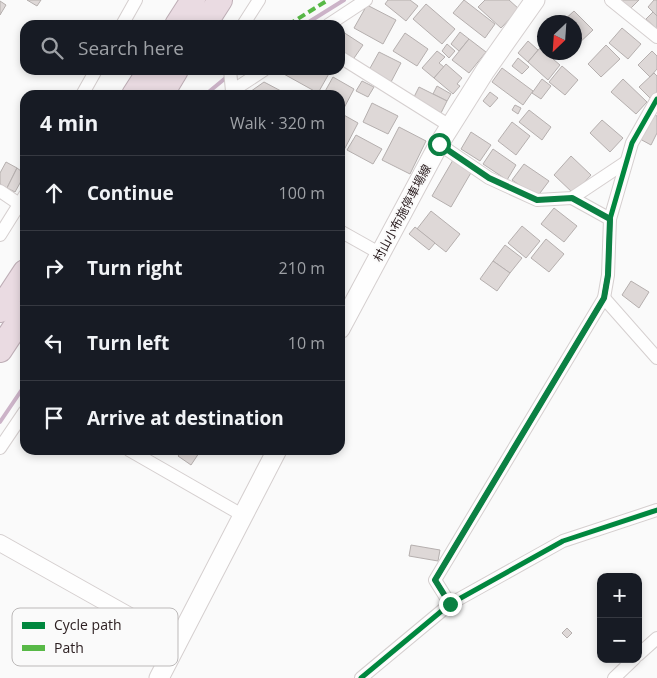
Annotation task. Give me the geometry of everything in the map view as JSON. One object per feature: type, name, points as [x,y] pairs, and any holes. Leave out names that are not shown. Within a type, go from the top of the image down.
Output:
[{"type":"highway","points":[[180,20],[193,0]]},
{"type":"highway","points":[[207,20],[220,0]]},
{"type":"highway","points":[[137,90],[147,75]]},
{"type":"highway","points":[[164,90],[173,75]]},
{"type":"highway","points":[[0,310],[20,280]]},
{"type":"highway","points":[[0,350],[20,320]]},
{"type":"main road","name":"村山小布施停車場線","points":[[345,319],[439,144],[485,71],[535,0]]},
{"type":"main road","points":[[178,638],[274,455]]},
{"type":"main road","points":[[159,678],[165,666]]},
{"type":"street","points":[[125,20],[136,0]]},
{"type":"street","points":[[246,20],[260,0]]},
{"type":"street","points":[[336,20],[366,0]]},
{"type":"street","points":[[610,0],[657,37]]},
{"type":"street","points":[[345,60],[450,126]]},
{"type":"street","points":[[85,90],[93,75]]},
{"type":"street","points":[[230,75],[231,90],[256,75]]},
{"type":"street","points":[[450,604],[435,580],[604,298],[608,275],[610,219],[632,143],[657,99]]},
{"type":"street","points":[[439,144],[489,178],[537,200],[572,198],[626,162]]},
{"type":"street","points":[[0,191],[20,201]]},
{"type":"street","points":[[572,198],[610,219]]},
{"type":"street","points":[[0,235],[20,206]]},
{"type":"street","points":[[345,234],[381,254]]},
{"type":"street","points":[[604,298],[657,358]]},
{"type":"street","points":[[0,448],[20,418]]},
{"type":"street","points":[[138,455],[244,516]]},
{"type":"street","points":[[361,678],[450,604],[563,541],[657,510]]},
{"type":"street","points":[[0,543],[116,608]]},
{"type":"street","points":[[642,651],[657,638]]},
{"type":"street","points":[[614,678],[630,663]]},
{"type":"building","points":[[27,0],[41,0],[37,6]]},
{"type":"building","points":[[388,0],[410,0],[418,6],[406,21],[385,4]]},
{"type":"building","points":[[464,0],[495,24],[485,38],[453,13]]},
{"type":"building","points":[[485,0],[509,0],[519,9],[501,28],[478,7]]},
{"type":"building","points":[[620,0],[639,0],[630,9]]},
{"type":"building","points":[[654,0],[657,0],[657,16],[648,7]]},
{"type":"building","points":[[0,1],[6,5],[0,15]]},
{"type":"building","points":[[426,4],[455,29],[442,44],[413,19]]},
{"type":"building","points":[[367,5],[396,20],[383,44],[354,28]]},
{"type":"building","points":[[574,11],[578,15],[570,15]]},
{"type":"building","points":[[653,12],[657,16],[657,29],[646,19]]},
{"type":"building","points":[[582,19],[593,30],[582,40]]},
{"type":"building","points":[[622,28],[641,44],[628,59],[609,43]]},
{"type":"building","points":[[460,32],[469,39],[459,51],[451,44]]},
{"type":"building","points":[[345,33],[363,45],[352,61],[345,57]]},
{"type":"building","points":[[405,33],[428,49],[417,66],[393,51]]},
{"type":"building","points":[[469,39],[486,52],[469,73],[452,60]]},
{"type":"building","points":[[528,41],[537,49],[528,62],[518,53]]},
{"type":"building","points":[[447,44],[455,51],[449,58],[442,51]]},
{"type":"building","points":[[606,45],[620,59],[601,77],[588,64]]},
{"type":"building","points":[[437,51],[445,57],[439,63],[444,67],[434,78],[422,68]]},
{"type":"building","points":[[652,51],[657,56],[657,69],[650,77],[638,65]]},
{"type":"building","points":[[379,52],[401,63],[391,82],[369,70]]},
{"type":"building","points":[[537,52],[537,60],[554,60],[560,65],[548,80],[528,62]]},
{"type":"building","points":[[518,58],[529,67],[522,74],[512,66]]},
{"type":"building","points":[[446,64],[462,78],[457,84],[460,86],[453,94],[434,78]]},
{"type":"building","points":[[562,66],[578,80],[565,95],[549,82]]},
{"type":"building","points":[[502,68],[533,91],[523,105],[492,82]]},
{"type":"building","points":[[654,73],[657,76],[657,92],[650,98],[639,87]]},
{"type":"building","points":[[286,75],[328,75],[320,90],[313,90]]},
{"type":"building","points":[[333,77],[354,89],[345,106],[345,90],[326,90]]},
{"type":"building","points":[[542,79],[551,86],[541,99],[532,93]]},
{"type":"building","points":[[623,79],[647,102],[636,114],[611,92]]},
{"type":"building","points":[[362,81],[374,87],[368,97],[356,91]]},
{"type":"building","points":[[264,82],[279,90],[253,90]]},
{"type":"building","points":[[437,86],[451,94],[447,101],[433,94]]},
{"type":"building","points":[[419,87],[447,101],[441,113],[413,99]]},
{"type":"building","points":[[490,92],[498,98],[490,107],[483,101]]},
{"type":"building","points":[[372,103],[398,116],[388,134],[363,122]]},
{"type":"building","points":[[515,105],[521,108],[518,114],[512,110]]},
{"type":"building","points":[[529,110],[551,127],[542,140],[519,122]]},
{"type":"building","points":[[653,114],[657,116],[657,133],[651,145],[640,139]]},
{"type":"building","points":[[345,116],[358,123],[345,148]]},
{"type":"building","points":[[602,120],[623,138],[610,152],[590,133]]},
{"type":"building","points":[[512,122],[530,136],[516,155],[498,141]]},
{"type":"building","points":[[399,127],[426,141],[410,174],[382,160]]},
{"type":"building","points":[[471,132],[491,145],[480,161],[461,149]]},
{"type":"building","points":[[356,135],[382,149],[373,164],[347,150]]},
{"type":"building","points":[[493,149],[516,165],[507,180],[483,164]]},
{"type":"building","points":[[571,156],[591,175],[574,194],[554,175]]},
{"type":"building","points":[[453,160],[472,171],[451,207],[432,196]]},
{"type":"building","points":[[6,162],[17,168],[7,188],[0,184],[0,173]]},
{"type":"building","points":[[524,164],[549,181],[537,197],[512,180]]},
{"type":"building","points":[[17,168],[20,170],[20,183],[15,192],[7,188]]},
{"type":"building","points":[[554,208],[577,226],[564,242],[541,224]]},
{"type":"building","points":[[431,211],[460,234],[446,252],[417,229]]},
{"type":"building","points":[[522,226],[540,241],[526,258],[508,243]]},
{"type":"building","points":[[415,227],[435,243],[429,250],[409,234]]},
{"type":"building","points":[[546,239],[564,254],[549,272],[531,258]]},
{"type":"building","points":[[505,245],[522,258],[510,273],[493,261]]},
{"type":"building","points":[[493,261],[510,273],[497,291],[480,279]]},
{"type":"building","points":[[631,281],[649,292],[639,308],[622,295]]},
{"type":"building","points":[[179,455],[198,455],[191,465]]},
{"type":"building","points":[[411,545],[440,550],[438,561],[409,556]]},
{"type":"building","points":[[567,628],[572,633],[567,638],[562,633]]},
{"type":"waterway","points":[[312,20],[344,0]]},
{"type":"waterway","points":[[211,90],[228,76]]},
{"type":"waterway","points":[[0,422],[20,392]]},
{"type":"marked path","points":[[296,20],[328,0]]},
{"type":"cycle path","points":[[450,604],[435,580],[604,298],[608,275],[610,219],[632,143],[657,99]]},
{"type":"cycle path","points":[[361,678],[450,604],[563,541],[657,510]]},
{"type":"route","points":[[439,144],[489,178],[537,200],[572,198],[610,219],[608,275],[604,298],[435,580],[450,604]]}]
